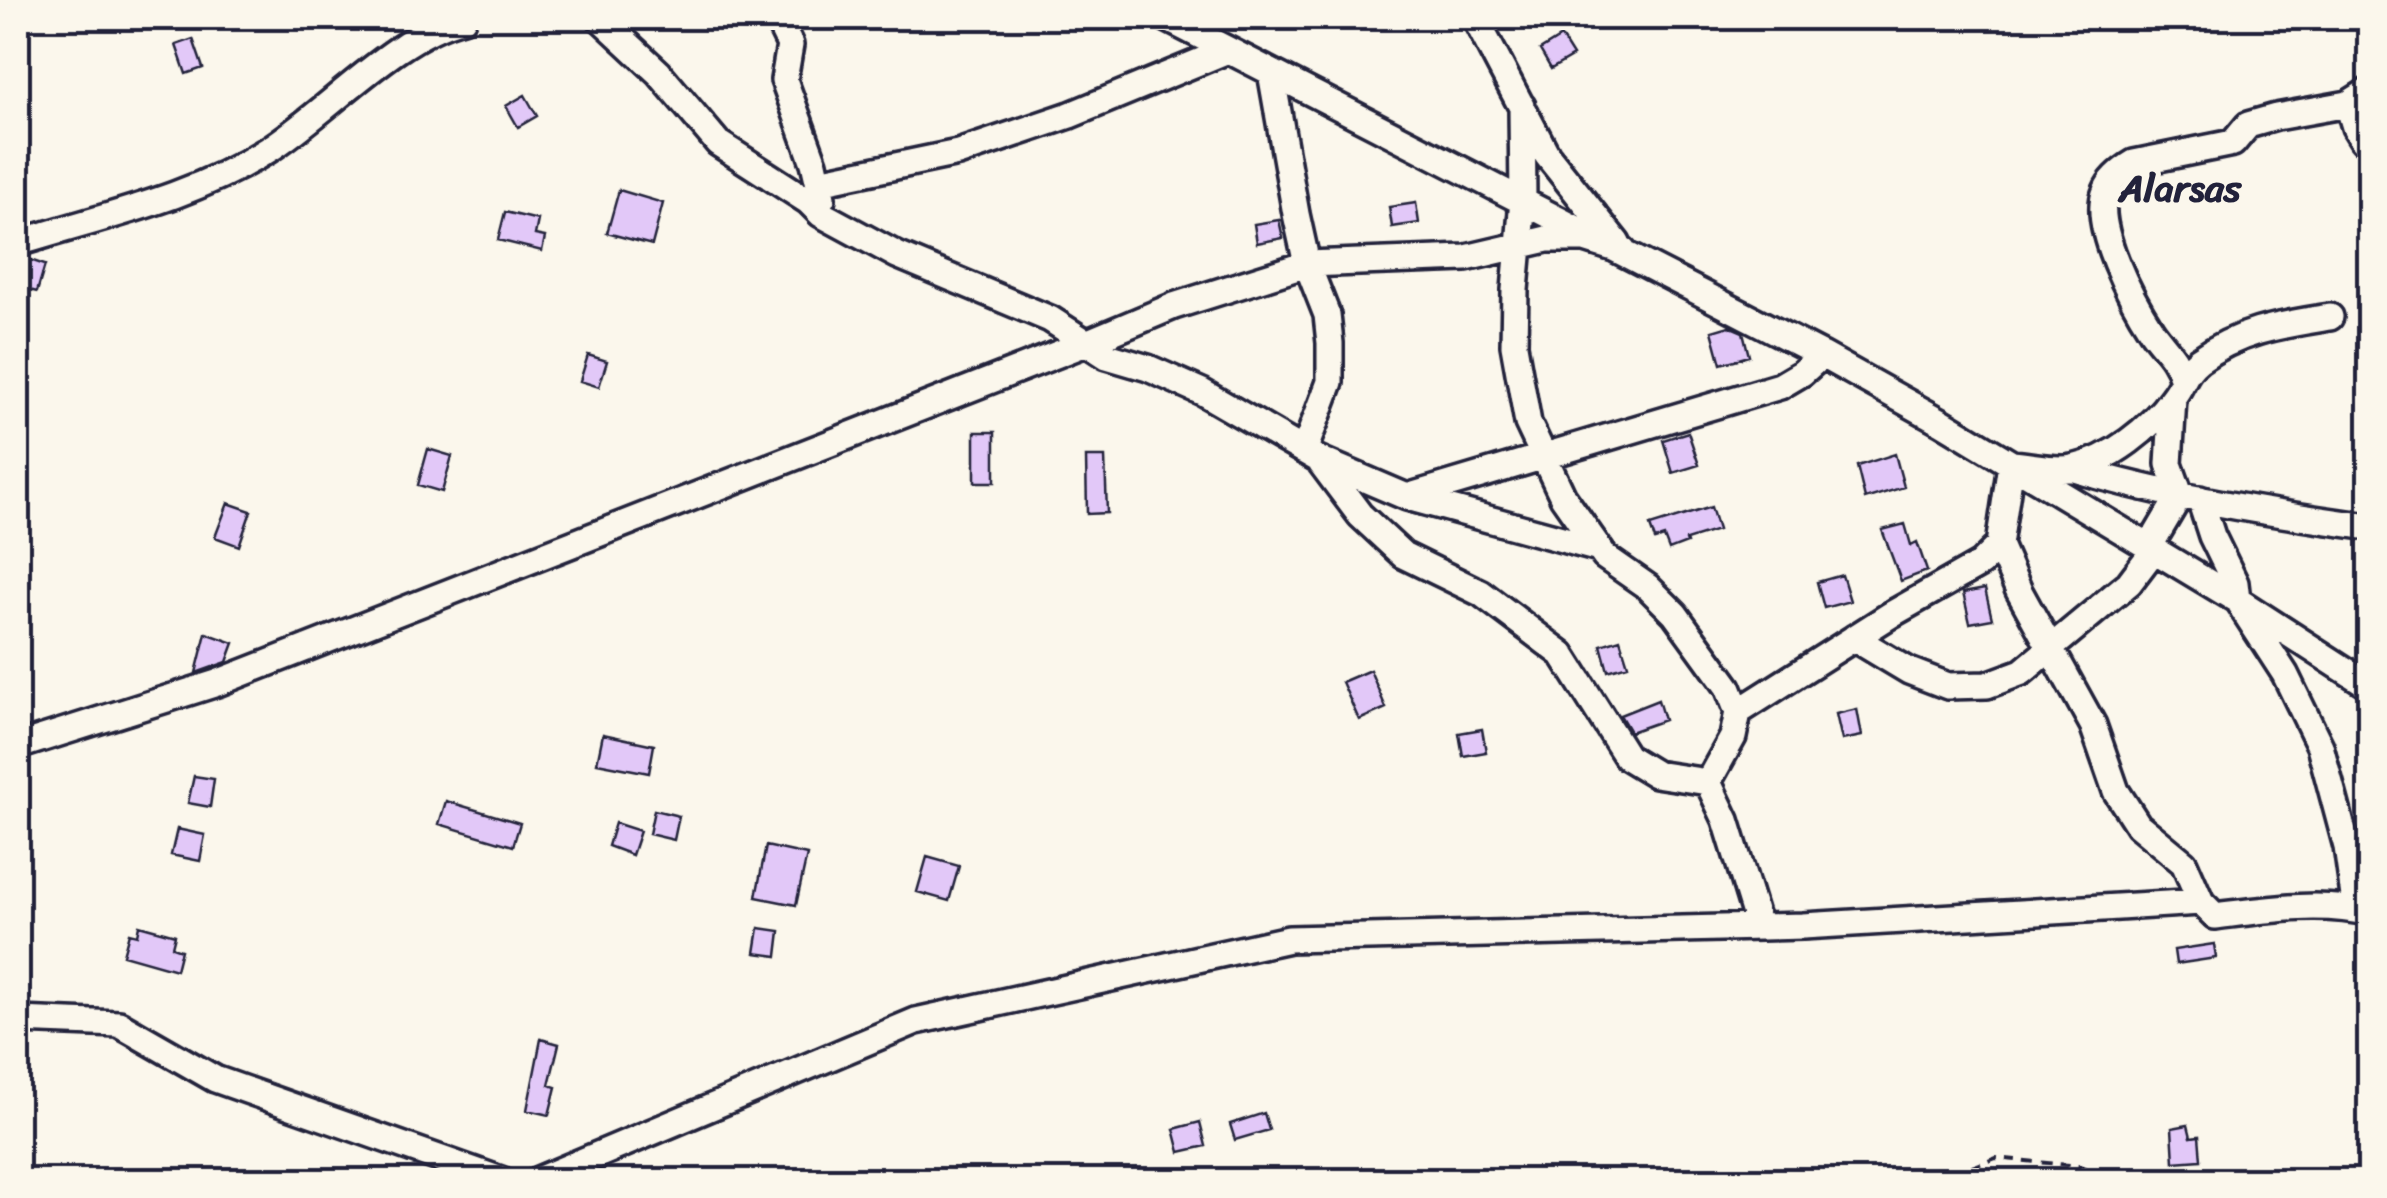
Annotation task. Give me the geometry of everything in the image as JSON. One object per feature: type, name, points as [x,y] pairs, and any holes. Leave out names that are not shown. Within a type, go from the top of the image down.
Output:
[{"type":"street","points":[[18,243],[154,205],[213,181],[270,149],[405,46],[441,23],[463,18]]},
{"type":"street","points":[[600,18],[659,73],[718,142],[827,217],[896,255],[1050,318],[1108,356],[1148,368],[1202,392],[1311,456],[1407,497],[1599,549]]},
{"type":"street","points":[[777,18],[790,45],[784,80],[800,119],[827,217]]},
{"type":"street","points":[[1166,18],[1822,355],[2237,600],[2370,686]]},
{"type":"street","points":[[1475,18],[1547,154],[1624,250]]},
{"type":"street","points":[[819,182],[958,153],[1070,115],[1228,50]]},
{"type":"street","points":[[1271,72],[1307,264],[1327,316],[1330,382],[1311,456]]},
{"type":"street","points":[[2011,464],[1999,544],[2019,591],[2092,725],[2116,791],[2138,825],[2184,863],[2201,902],[2214,916],[2278,908],[2363,912],[2320,746],[2285,674],[2237,600],[2235,583],[2212,536],[2169,464],[2176,359],[2154,332],[2116,262],[2103,208],[2106,190],[2134,163],[2233,142],[2248,126],[2276,117],[2359,97],[2355,127],[2363,140],[2370,138]]},
{"type":"street","points":[[1522,106],[1523,200],[1514,345],[1528,423],[1562,497],[1604,557],[1648,587],[1675,614],[1728,687],[1738,712],[1734,737],[1708,782]]},
{"type":"street","points":[[18,746],[218,683],[1086,344],[1174,306],[1307,264],[1466,258],[1547,239],[1585,239],[1624,250]]},
{"type":"street","points":[[2071,468],[2108,454],[2147,426],[2196,363],[2234,337],[2330,316]]},
{"type":"street","points":[[1407,497],[1780,386],[1822,355]]},
{"type":"street","points":[[1311,456],[1402,556],[1481,593],[1562,654],[1628,757],[1655,774],[1708,782]]},
{"type":"street","points":[[2011,464],[2071,468],[2190,497],[2370,527]]},
{"type":"street","points":[[1854,638],[1909,670],[1948,686],[1987,685],[2022,672],[2130,583],[2154,550],[2154,539],[2190,497]]},
{"type":"street","points":[[1738,712],[1980,564],[1999,544]]},
{"type":"street","points":[[1708,782],[1726,820],[1759,927]]},
{"type":"street","points":[[538,1180],[916,1020],[1289,939],[1759,927],[2201,902]]},
{"type":"street","points":[[18,1020],[119,1024],[214,1080],[501,1180]]},
{"type":"path","points":[[1938,1180],[1996,1158],[2079,1166],[2120,1180]]},
{"type":"building","points":[[1561,37],[1573,56],[1551,69],[1540,50]]},
{"type":"building","points":[[193,39],[203,68],[186,74],[176,45]]},
{"type":"building","points":[[525,95],[537,116],[518,127],[506,106]]},
{"type":"building","points":[[619,190],[663,203],[652,245],[607,233]]},
{"type":"building","points":[[1416,203],[1419,223],[1392,227],[1389,207]]},
{"type":"building","points":[[505,212],[538,220],[535,235],[545,237],[542,251],[498,240]]},
{"type":"building","points":[[1279,220],[1283,238],[1257,243],[1254,224]]},
{"type":"building","points":[[24,258],[45,265],[37,292],[18,287],[18,267]]},
{"type":"building","points":[[1729,326],[1743,332],[1749,356],[1721,364],[1712,331]]},
{"type":"building","points":[[588,355],[607,361],[599,387],[580,381]]},
{"type":"building","points":[[975,432],[995,432],[995,482],[975,482]]},
{"type":"building","points":[[1688,432],[1699,465],[1673,473],[1663,440]]},
{"type":"building","points":[[428,449],[452,456],[442,492],[418,485]]},
{"type":"building","points":[[1895,454],[1904,487],[1865,499],[1857,466]]},
{"type":"building","points":[[1086,457],[1105,457],[1107,513],[1087,514]]},
{"type":"building","points":[[228,503],[251,511],[239,546],[215,537]]},
{"type":"building","points":[[1711,507],[1718,530],[1669,550],[1664,537],[1655,540],[1650,526]]},
{"type":"building","points":[[1905,524],[1911,545],[1917,542],[1927,571],[1901,581],[1882,530]]},
{"type":"building","points":[[1842,575],[1850,601],[1824,608],[1817,582]]},
{"type":"building","points":[[1985,589],[1992,619],[1970,623],[1963,593]]},
{"type":"building","points":[[206,633],[234,643],[227,662],[196,673]]},
{"type":"building","points":[[1620,639],[1628,665],[1608,671],[1601,645]]},
{"type":"building","points":[[1370,670],[1386,708],[1359,720],[1342,682]]},
{"type":"building","points":[[1658,700],[1664,720],[1630,732],[1620,715]]},
{"type":"building","points":[[1857,709],[1862,736],[1842,740],[1836,714]]},
{"type":"building","points":[[1482,729],[1486,752],[1463,756],[1459,733]]},
{"type":"building","points":[[603,734],[654,745],[649,773],[597,763]]},
{"type":"building","points":[[194,776],[214,779],[210,807],[188,803]]},
{"type":"building","points":[[446,801],[520,823],[513,846],[439,824]]},
{"type":"building","points":[[654,810],[679,816],[674,840],[649,834]]},
{"type":"building","points":[[615,823],[640,831],[632,855],[608,846]]},
{"type":"building","points":[[177,829],[205,835],[200,861],[171,855]]},
{"type":"building","points":[[766,846],[807,855],[796,905],[756,897]]},
{"type":"building","points":[[927,857],[959,866],[949,901],[917,892]]},
{"type":"building","points":[[139,925],[175,935],[172,947],[181,950],[176,970],[123,955],[129,933],[137,935]]},
{"type":"building","points":[[759,928],[780,931],[777,956],[755,953]]},
{"type":"building","points":[[2214,944],[2216,958],[2176,964],[2174,950]]},
{"type":"building","points":[[541,1039],[559,1044],[549,1085],[556,1087],[549,1115],[527,1110]]},
{"type":"building","points":[[1264,1113],[1269,1130],[1235,1140],[1230,1124]]},
{"type":"building","points":[[1200,1122],[1206,1146],[1180,1152],[1174,1129]]},
{"type":"building","points":[[2188,1125],[2191,1137],[2199,1136],[2201,1160],[2174,1162],[2172,1128]]},
{"type":"district","name":"Alarsas","points":[[2180,188]]}]
